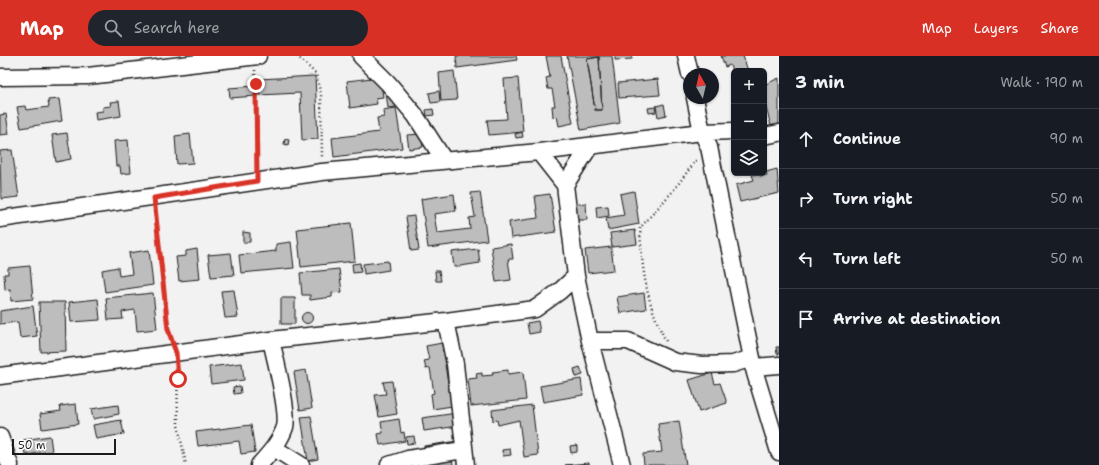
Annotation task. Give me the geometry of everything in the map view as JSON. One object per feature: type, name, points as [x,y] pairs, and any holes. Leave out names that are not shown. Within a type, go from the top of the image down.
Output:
[{"type":"street","points":[[361,56],[363,60],[388,83],[415,115],[444,160]]},
{"type":"street","points":[[686,56],[689,68]]},
{"type":"street","points":[[0,78],[88,76],[230,57],[257,57]]},
{"type":"street","points":[[696,104],[702,132],[709,147],[753,362],[779,452]]},
{"type":"street","points":[[0,219],[154,198],[322,172],[539,152],[702,132],[731,131]]},
{"type":"street","points":[[767,135],[779,133]]},
{"type":"street","points":[[565,185],[590,146]]},
{"type":"street","points":[[539,152],[565,185],[576,276],[590,341],[622,465]]},
{"type":"street","points":[[0,376],[271,340],[446,321],[535,309],[560,291],[576,276]]},
{"type":"street","points":[[390,465],[408,458],[464,458],[461,411],[455,364],[446,321]]},
{"type":"street","points":[[259,465],[274,448],[285,427],[283,397],[271,340]]},
{"type":"street","points":[[590,341],[628,341],[670,360],[702,365],[753,362],[779,365]]},
{"type":"street","points":[[0,437],[10,465]]},
{"type":"street","points":[[274,448],[301,465]]},
{"type":"path","points":[[297,56],[298,60],[316,74],[321,95],[322,172]]},
{"type":"path","points":[[257,57],[257,181]]},
{"type":"path","points":[[670,360],[666,342],[654,317],[641,264],[640,228],[673,191],[694,161],[709,147]]},
{"type":"path","points":[[154,198],[168,329],[176,353],[178,425],[186,465]]},
{"type":"building","points":[[456,56],[516,56],[517,60],[457,68]]},
{"type":"building","points":[[546,56],[561,56],[573,123],[559,126],[557,116],[553,117],[552,106],[555,106],[552,89],[548,89],[546,78],[550,77]]},
{"type":"building","points":[[567,56],[612,56],[620,123],[581,130]],"holes":[[[599,57],[602,110],[595,110],[587,59]]]},
{"type":"building","points":[[615,56],[632,56],[632,59],[615,60]]},
{"type":"building","points":[[721,56],[743,56],[747,68],[731,68],[730,65],[725,67]]},
{"type":"building","points":[[599,57],[602,110],[595,110],[587,59]]},
{"type":"building","points":[[454,71],[457,100],[441,101],[439,73]]},
{"type":"building","points":[[315,76],[318,139],[302,140],[300,93],[259,95],[259,79]]},
{"type":"building","points":[[380,77],[383,97],[376,98],[377,104],[350,108],[347,81]]},
{"type":"building","points":[[518,78],[523,132],[489,135],[487,120],[507,119],[504,79]]},
{"type":"building","points":[[779,78],[779,124],[772,129],[767,112],[767,84]]},
{"type":"building","points":[[658,79],[660,95],[619,98],[618,83]]},
{"type":"building","points":[[255,86],[256,96],[230,98],[229,88]]},
{"type":"building","points":[[439,91],[440,102],[431,103],[429,93]]},
{"type":"building","points":[[395,92],[396,107],[388,108],[386,93]]},
{"type":"building","points":[[59,99],[62,121],[21,128],[17,107],[25,106],[26,110],[49,107],[48,100]]},
{"type":"building","points":[[119,101],[121,116],[96,120],[95,112],[103,111],[103,107],[111,106],[110,102]]},
{"type":"building","points":[[664,104],[666,115],[658,117],[656,106]]},
{"type":"building","points":[[655,107],[656,112],[649,113],[648,108]]},
{"type":"building","points":[[396,108],[402,148],[334,157],[332,138],[379,132],[377,118],[384,117],[383,110]]},
{"type":"building","points":[[433,109],[434,115],[427,116],[426,110]]},
{"type":"building","points":[[6,114],[9,134],[0,135],[0,115]]},
{"type":"building","points":[[522,132],[523,137],[516,138],[515,134]]},
{"type":"building","points":[[67,133],[71,159],[56,162],[52,135]]},
{"type":"building","points":[[190,134],[193,163],[177,164],[175,136]]},
{"type":"building","points":[[421,134],[423,147],[409,149],[407,135]]},
{"type":"building","points":[[285,139],[289,140],[288,145],[284,144]]},
{"type":"building","points":[[128,140],[131,173],[121,174],[120,166],[116,166],[114,141]]},
{"type":"building","points":[[12,150],[19,197],[1,199],[0,151]]},
{"type":"building","points":[[777,169],[779,193],[740,202],[736,185],[754,180],[752,176],[767,176],[767,172]]},
{"type":"building","points":[[634,191],[639,224],[608,230],[606,218],[624,215],[620,194]]},
{"type":"building","points":[[480,192],[487,240],[428,248],[421,199],[454,194],[456,211],[434,214],[437,233],[470,229],[469,218],[475,217],[471,193]]},
{"type":"building","points":[[550,194],[556,232],[511,238],[509,222],[538,218],[535,196]]},
{"type":"building","points":[[586,203],[587,220],[577,220],[576,204]]},
{"type":"building","points":[[608,206],[609,216],[597,218],[596,207]]},
{"type":"building","points":[[414,216],[419,250],[411,251],[406,217]]},
{"type":"building","points":[[351,223],[355,261],[301,267],[297,229]]},
{"type":"building","points":[[635,230],[637,244],[612,247],[610,233]]},
{"type":"building","points":[[243,232],[250,233],[250,242],[243,242]]},
{"type":"building","points":[[291,242],[294,268],[241,273],[239,255],[276,251],[276,244]]},
{"type":"building","points":[[511,244],[513,259],[508,259],[511,280],[496,282],[491,247]]},
{"type":"building","points":[[611,247],[614,270],[588,273],[585,250]]},
{"type":"building","points":[[197,249],[200,279],[179,281],[176,257],[186,256],[186,251]]},
{"type":"building","points":[[478,249],[480,263],[454,267],[452,252]]},
{"type":"building","points":[[149,250],[153,285],[105,292],[102,270],[118,267],[119,276],[132,274],[129,253]]},
{"type":"building","points":[[231,253],[234,275],[211,277],[208,255]]},
{"type":"building","points":[[388,261],[389,270],[364,274],[363,264]]},
{"type":"building","points":[[360,263],[361,272],[353,273],[352,264]]},
{"type":"building","points":[[30,266],[33,299],[11,301],[10,289],[5,290],[4,274],[8,274],[8,268]]},
{"type":"building","points":[[339,269],[342,292],[332,293],[332,297],[310,300],[310,295],[302,295],[300,273]]},
{"type":"building","points":[[435,271],[439,271],[441,281],[436,281]]},
{"type":"building","points":[[234,290],[238,317],[225,318],[221,291]]},
{"type":"building","points":[[153,293],[157,329],[137,331],[135,310],[122,312],[123,319],[108,320],[106,298]]},
{"type":"building","points":[[644,293],[646,309],[620,313],[617,297]]},
{"type":"building","points":[[281,298],[295,298],[295,324],[281,324]]},
{"type":"building","points":[[98,299],[100,320],[71,322],[69,302]]},
{"type":"building","points":[[39,302],[65,302],[66,351],[41,352]]},
{"type":"building","points":[[33,306],[37,336],[20,338],[18,322],[0,324],[0,311]]},
{"type":"building","points":[[307,312],[311,314],[313,318],[311,322],[307,324],[303,322],[301,318],[303,314]]},
{"type":"building","points":[[538,321],[540,332],[529,334],[527,323]]},
{"type":"building","points":[[442,343],[443,352],[446,352],[448,365],[445,365],[452,406],[433,409],[431,394],[434,393],[430,368],[426,369],[424,361],[429,360],[426,346]]},
{"type":"building","points":[[776,347],[779,347],[779,354],[777,354]]},
{"type":"building","points":[[242,363],[244,380],[211,384],[209,367]]},
{"type":"building","points":[[580,367],[583,375],[576,377],[574,369]]},
{"type":"building","points":[[306,370],[312,408],[300,410],[294,372]]},
{"type":"building","points":[[508,370],[508,374],[523,372],[526,400],[471,406],[468,379],[477,378],[476,374],[482,373],[482,376],[493,375],[492,372]]},
{"type":"building","points":[[712,373],[715,384],[720,383],[727,403],[699,412],[689,380]]},
{"type":"building","points":[[581,379],[583,395],[543,402],[540,386]]},
{"type":"building","points":[[392,381],[397,414],[379,417],[375,395],[386,394],[383,382]]},
{"type":"building","points":[[240,386],[241,393],[234,394],[233,387]]},
{"type":"building","points":[[76,404],[78,424],[42,429],[40,414],[61,411],[60,406]]},
{"type":"building","points":[[118,405],[119,414],[93,419],[91,409]]},
{"type":"building","points":[[532,405],[538,455],[524,457],[519,420],[498,425],[497,420],[493,421],[492,410]]},
{"type":"building","points":[[457,413],[459,426],[424,431],[422,418]]},
{"type":"building","points":[[311,416],[318,459],[308,461],[301,417]]},
{"type":"building","points":[[399,419],[401,433],[404,432],[405,441],[380,445],[378,434],[383,433],[381,422]]},
{"type":"building","points":[[121,420],[124,434],[96,439],[93,425]]},
{"type":"building","points":[[679,421],[686,465],[644,465],[643,454],[662,452],[658,424]]},
{"type":"building","points":[[251,425],[255,452],[241,454],[239,441],[198,446],[196,432]]},
{"type":"building","points":[[50,436],[52,451],[25,455],[23,440]]},
{"type":"building","points":[[414,436],[415,443],[407,444],[406,437]]},
{"type":"building","points":[[458,441],[459,448],[425,453],[424,446]]},
{"type":"building","points":[[577,445],[577,452],[571,453],[570,446]]},
{"type":"building","points":[[510,449],[511,455],[503,456],[502,450]]},
{"type":"building","points":[[452,457],[453,465],[438,465],[437,459]]},
{"type":"building","points":[[589,463],[589,465],[565,465]]},
{"type":"route","points":[[178,379],[176,353],[168,329],[154,198],[257,181],[256,84]]}]
